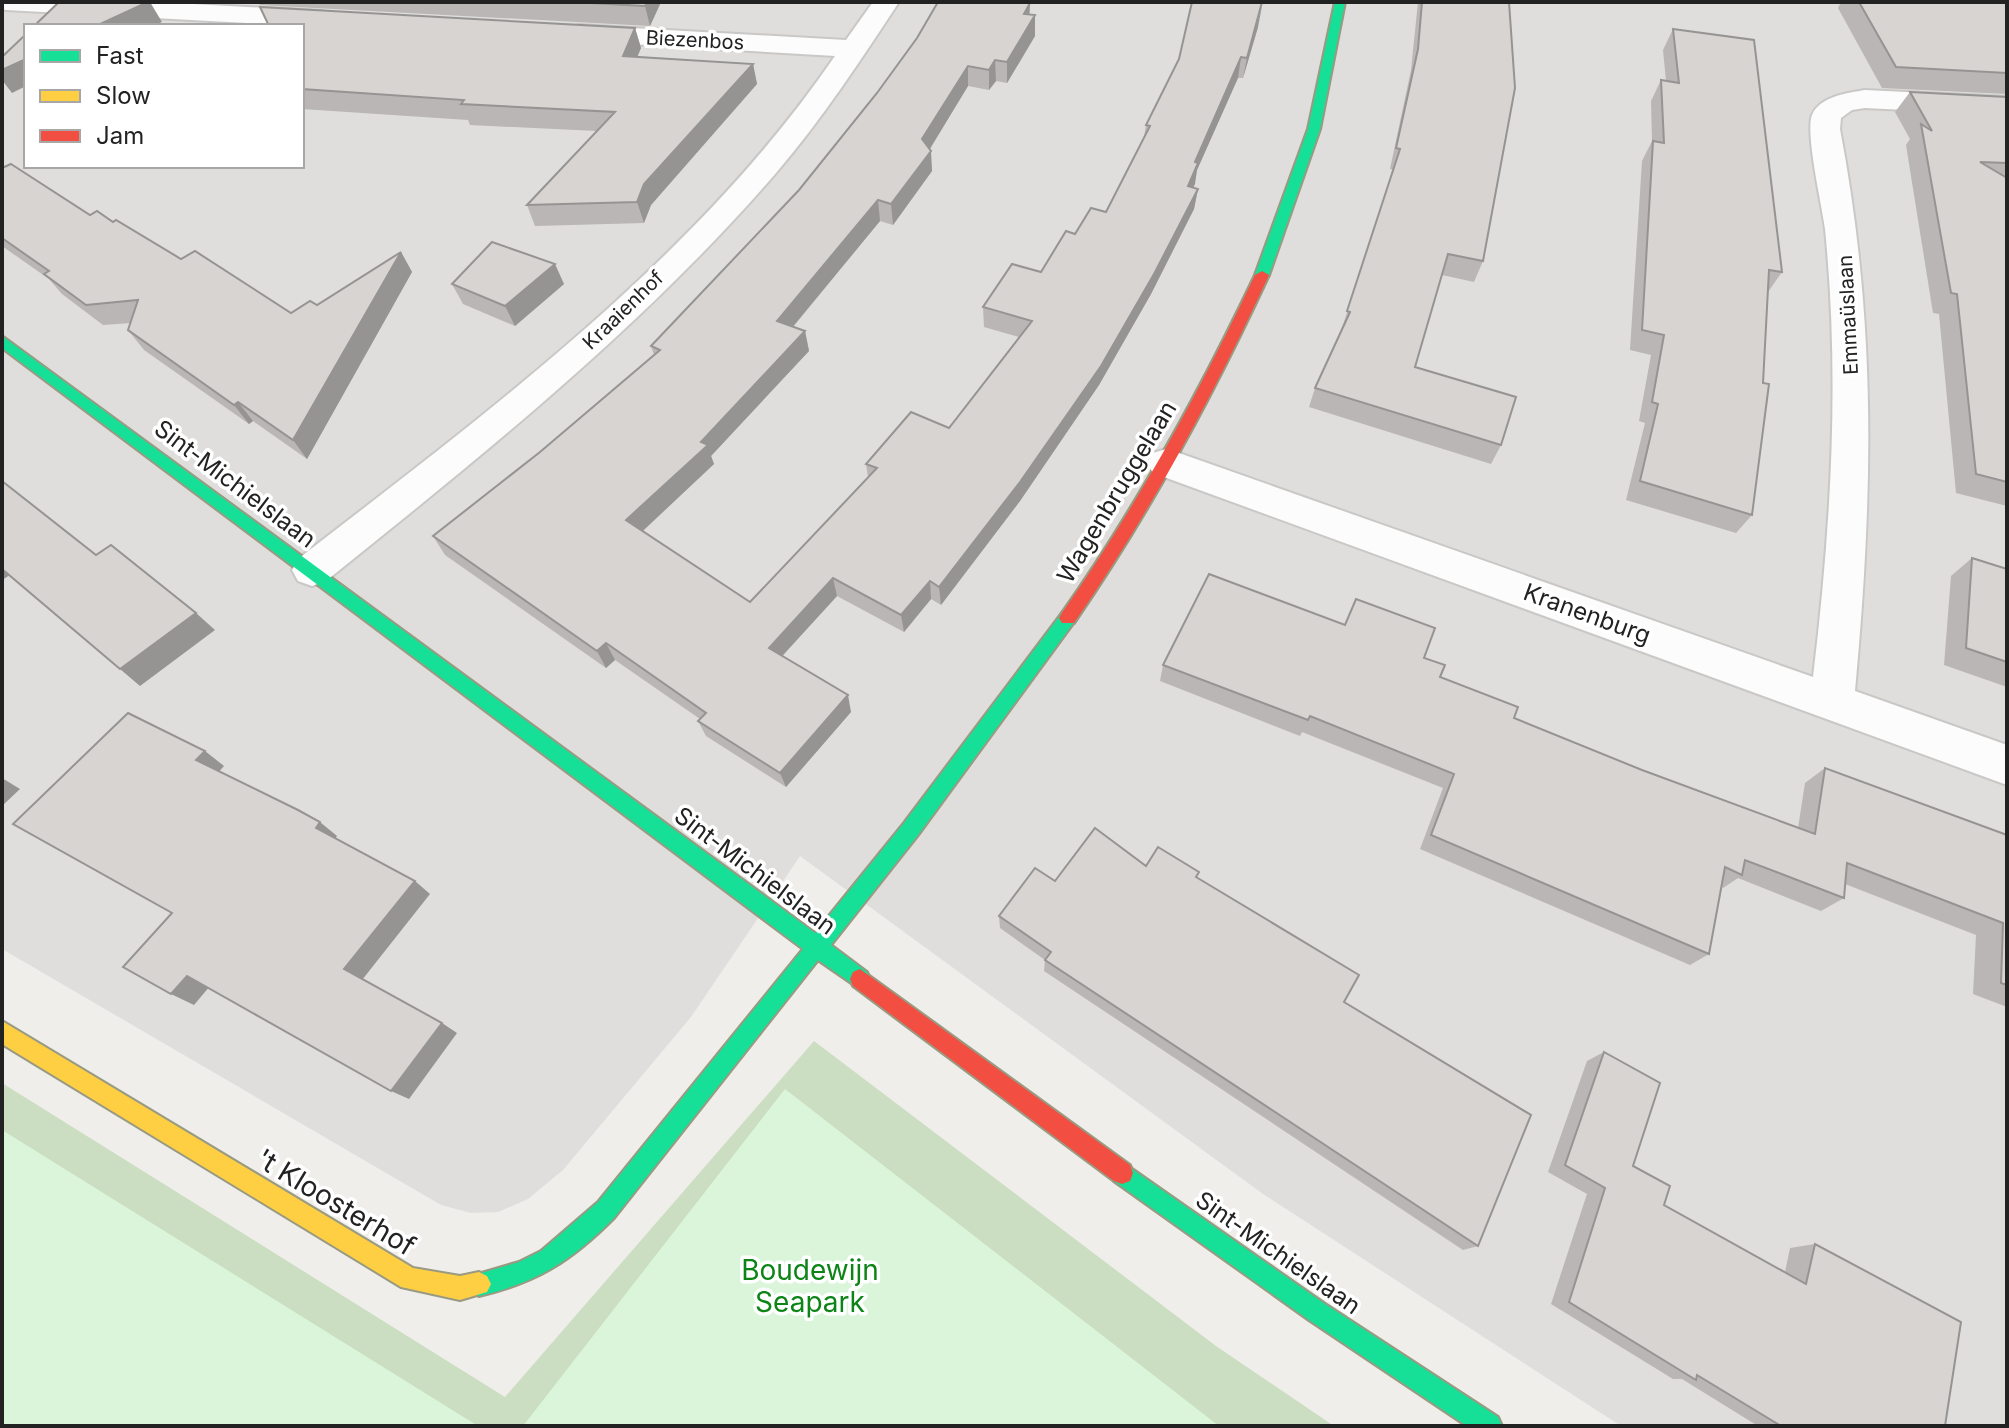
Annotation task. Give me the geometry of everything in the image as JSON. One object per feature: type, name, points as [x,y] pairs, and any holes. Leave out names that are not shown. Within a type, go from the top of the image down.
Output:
[{"type":"street","points":[[6,2],[352,21]]},
{"type":"street","name":"Kraaienhof","points":[[312,570],[470,445],[616,317],[729,204],[781,145],[856,49],[886,2]]},
{"type":"street","name":"Wagenbruggelaan","points":[[817,947],[969,757],[1019,689],[1100,570],[1166,463],[1244,314],[1287,210],[1314,128],[1340,2]]},
{"type":"street","name":"Biezenbos","points":[[557,32],[856,49]]},
{"type":"street","name":"Emmaüslaan","points":[[1832,702],[1848,548],[1852,356],[1844,237],[1825,129],[1827,115],[1843,103],[1865,99],[2007,106]]},
{"type":"street","name":"Sint-Michielslaan","points":[[2,341],[817,947],[1317,1312],[1489,1426]]},
{"type":"street","name":"Kranenburg","points":[[1166,463],[2007,765]]},
{"type":"street","name":"'t Kloosterhof","points":[[2,1032],[409,1279],[460,1288],[520,1276],[569,1247],[606,1210],[817,947]]},
{"type":"shaded area","points":[[2,2],[2007,2],[2007,1426],[1621,1426],[1263,1194],[800,856],[691,1017],[563,1170],[528,1199],[498,1212],[471,1213],[441,1205],[2,949]]},
{"type":"green space","points":[[814,1041],[1216,1346],[1334,1426],[2,1426],[2,1083],[505,1397]]},
{"type":"green space","name":"Boudewijn Seapark","points":[[785,1089],[1219,1426],[523,1426]]},
{"type":"green space","points":[[2,1130],[478,1426],[2,1426]]},
{"type":"building","points":[[59,2],[148,2],[100,24],[36,24]]},
{"type":"building","points":[[572,2],[647,2],[645,6]]},
{"type":"building","points":[[938,2],[1026,2],[1030,3],[1024,14],[1035,15],[1007,62],[995,60],[989,70],[968,66],[922,139],[931,151],[891,204],[878,200],[777,321],[805,331],[701,442],[708,445],[626,520],[750,602],[877,468],[866,464],[911,412],[949,428],[1032,321],[983,307],[1012,264],[1041,272],[1066,231],[1075,234],[1091,208],[1106,212],[1150,126],[1146,125],[1179,59],[1192,2],[1262,2],[1247,58],[1241,57],[1195,162],[1198,163],[1188,186],[1198,189],[1101,366],[1020,482],[939,587],[930,581],[901,615],[833,578],[769,648],[848,695],[780,773],[698,721],[706,713],[606,643],[597,651],[433,536],[540,452],[660,350],[651,346],[799,190],[877,93],[917,38]]},
{"type":"building","points":[[1422,2],[1509,2],[1515,88],[1483,261],[1448,254],[1415,367],[1516,397],[1501,445],[1315,388],[1350,312],[1347,311],[1400,149],[1396,148],[1418,49]]},
{"type":"building","points":[[1859,2],[2007,2],[2007,73],[1896,67]]},
{"type":"building","points":[[260,7],[635,28],[623,56],[753,64],[644,184],[637,202],[527,205],[615,112],[461,104],[464,100],[304,89],[304,24],[268,24]]},
{"type":"building","points":[[1673,29],[1754,40],[1782,272],[1769,270],[1763,383],[1769,384],[1752,515],[1640,481],[1658,404],[1652,402],[1664,335],[1642,330],[1653,141],[1664,143],[1661,80],[1679,83]]},
{"type":"building","points":[[24,36],[24,60],[2,70],[2,57]]},
{"type":"building","points":[[1910,92],[2007,97],[2007,163],[1980,162],[2007,178],[2007,482],[1976,474],[1957,294],[1951,293],[1921,124],[1932,131]]},
{"type":"building","points":[[11,164],[90,215],[97,211],[113,222],[116,220],[181,259],[195,251],[291,313],[310,301],[317,305],[401,252],[293,440],[238,402],[234,405],[128,330],[138,300],[86,305],[44,274],[49,271],[2,238],[2,168]]},
{"type":"building","points":[[492,242],[555,264],[505,306],[452,284]]},
{"type":"building","points":[[2,481],[96,555],[111,545],[196,613],[120,669],[2,569]]},
{"type":"building","points":[[1972,558],[2007,569],[2007,662],[1966,648]]},
{"type":"building","points":[[1209,574],[1345,625],[1356,599],[1435,628],[1424,658],[1445,665],[1440,677],[1518,707],[1514,718],[1642,770],[1815,834],[1825,768],[2007,835],[2007,985],[2001,983],[2003,923],[1847,863],[1844,898],[1745,860],[1742,875],[1725,867],[1709,954],[1431,835],[1454,774],[1310,716],[1308,720],[1163,665]]},
{"type":"building","points":[[128,713],[205,751],[196,760],[320,822],[316,828],[415,881],[344,969],[442,1023],[391,1091],[187,976],[171,994],[123,967],[172,913],[13,824]]},
{"type":"building","points":[[1095,828],[1146,866],[1158,847],[1199,872],[1196,877],[1359,975],[1344,1002],[1531,1115],[1478,1246],[1045,960],[1051,952],[999,916],[1035,868],[1055,881]]},
{"type":"building","points":[[1604,1052],[1660,1083],[1633,1166],[1670,1186],[1664,1205],[1806,1284],[1815,1244],[1961,1322],[1945,1426],[1781,1426],[1697,1375],[1696,1380],[1569,1302],[1605,1188],[1565,1165]]},
{"type":"traffic: fast","points":[[1262,275],[1314,129],[1340,2]]},
{"type":"traffic: fast","points":[[2,341],[860,979]]},
{"type":"traffic: fast","points":[[479,1284],[519,1274],[549,1259],[606,1210],[911,829],[1068,618]]},
{"type":"traffic: fast","points":[[1122,1173],[1317,1312],[1489,1426]]},
{"type":"traffic: slow","points":[[2,1032],[409,1279],[460,1288],[479,1284]]},
{"type":"traffic: jam","points":[[1068,618],[1149,494],[1219,364],[1262,275]]},
{"type":"traffic: jam","points":[[860,979],[1122,1173]]}]
